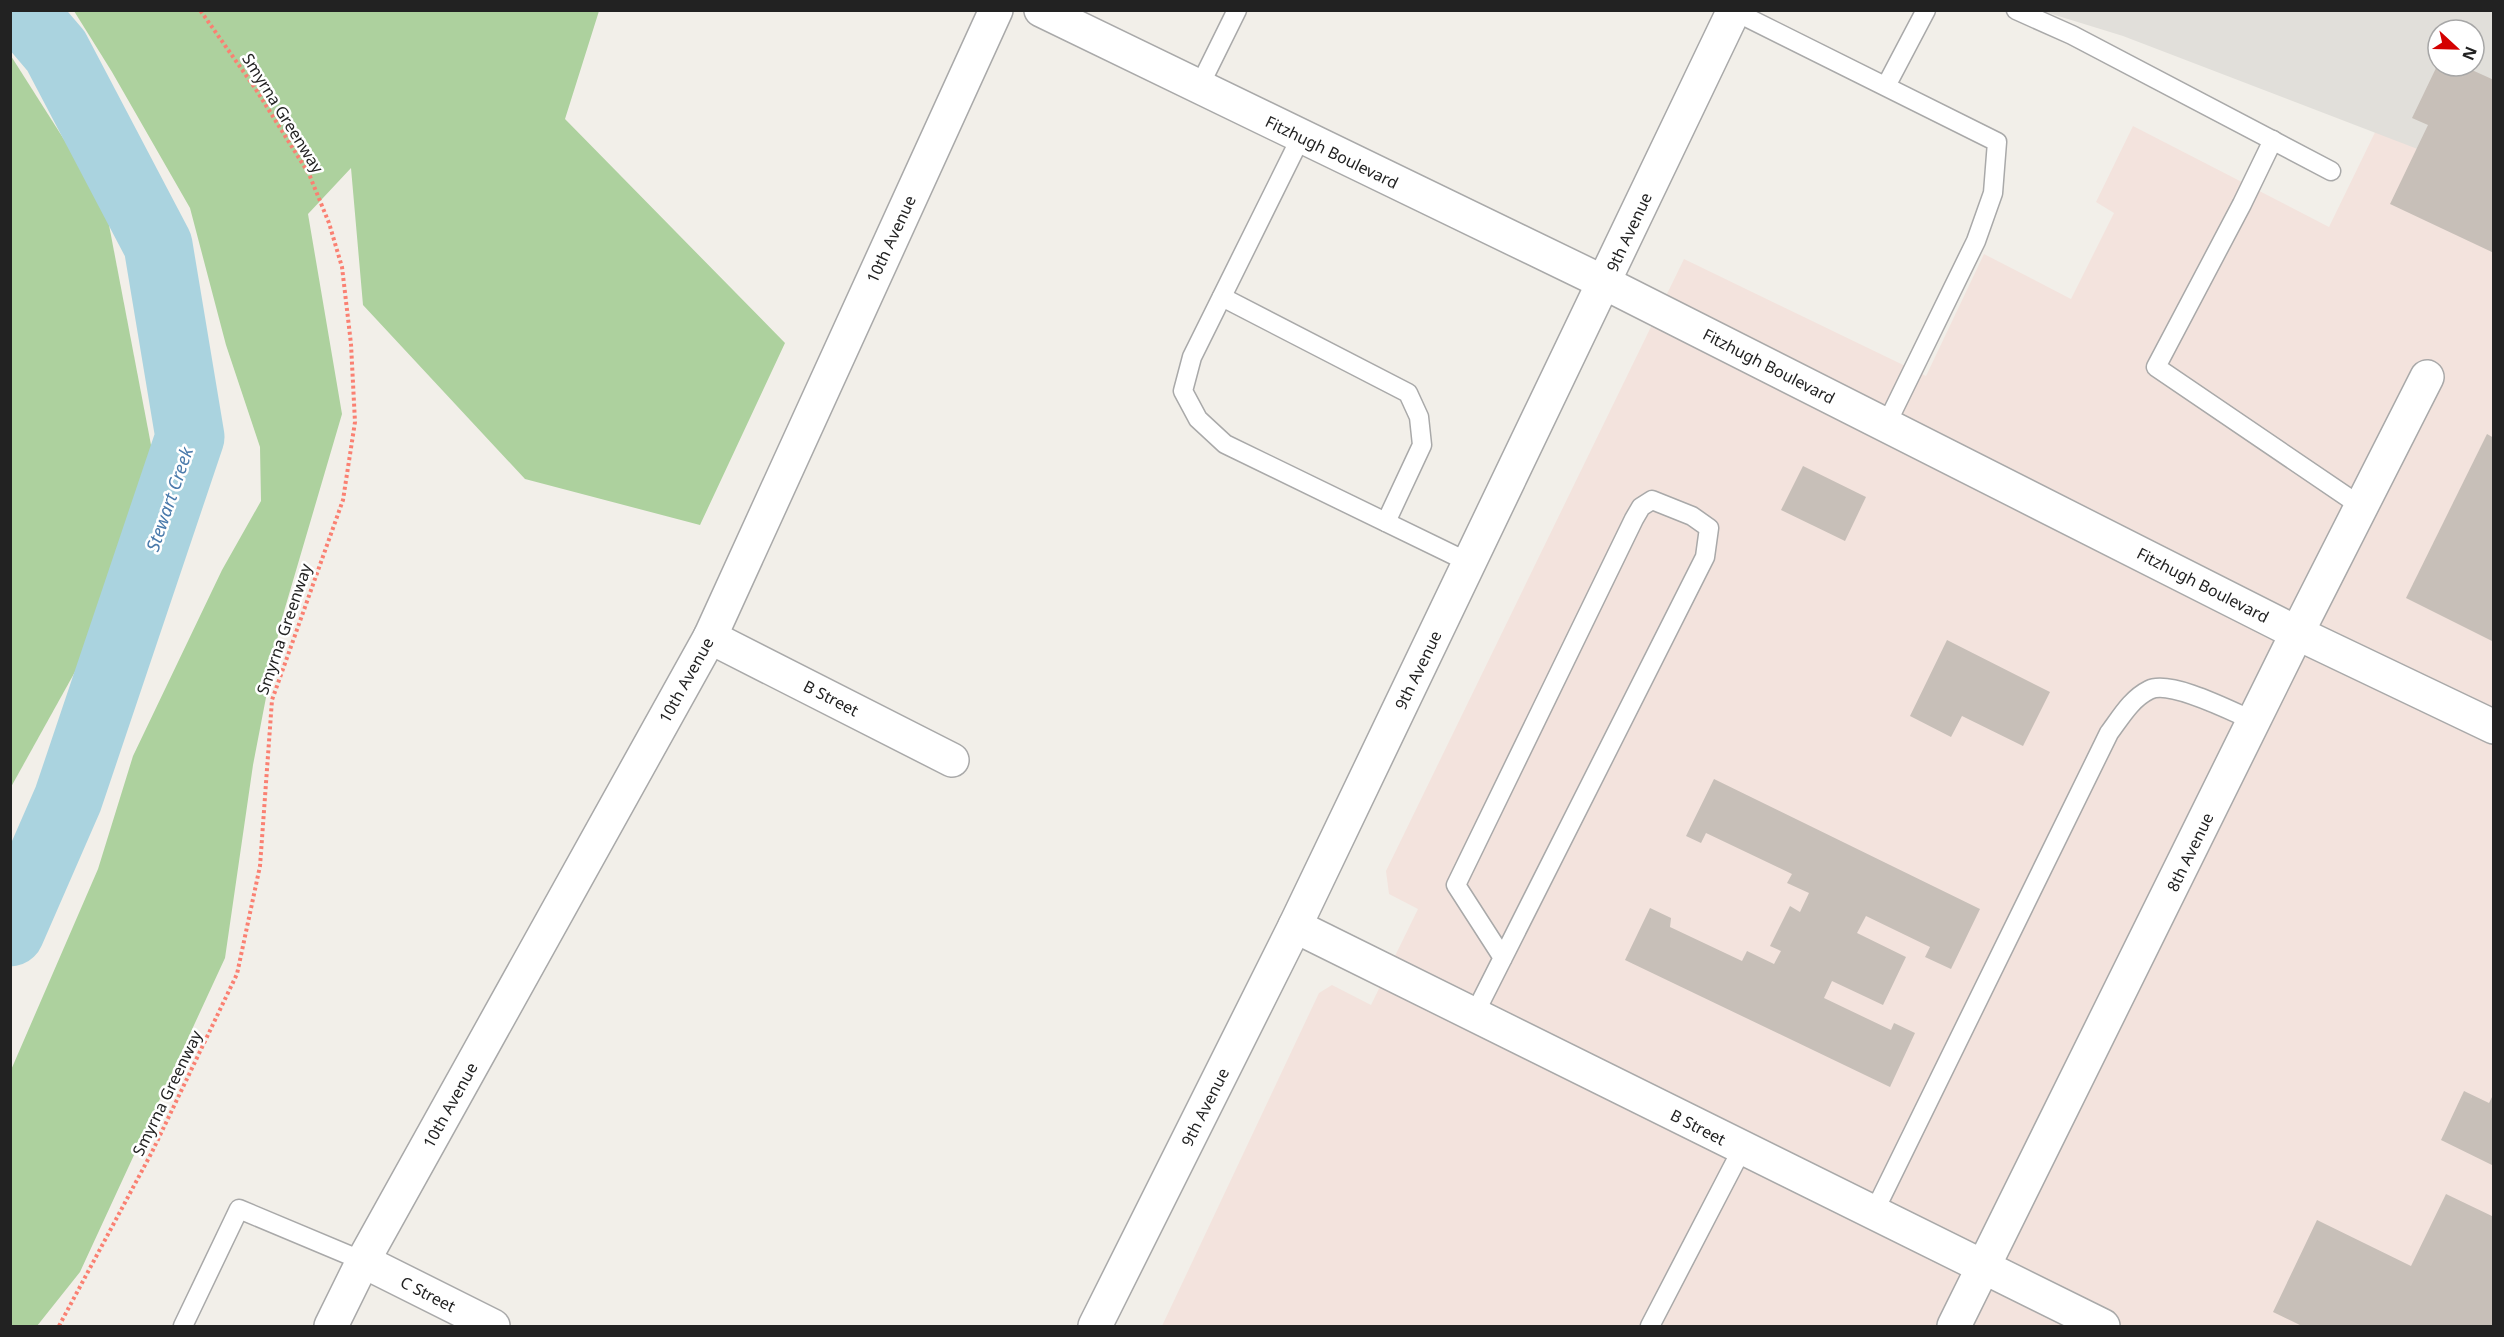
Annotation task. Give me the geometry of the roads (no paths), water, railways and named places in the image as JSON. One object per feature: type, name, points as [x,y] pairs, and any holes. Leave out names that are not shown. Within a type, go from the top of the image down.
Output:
[{"type":"street","name":"10th Avenue","points":[[331,1326],[363,1261],[710,637],[996,10]]},
{"type":"street","name":"Fitzhugh Boulevard","points":[[1041,10],[1605,284],[2297,633],[2493,728]]},
{"type":"street","name":"9th Avenue","points":[[1095,1326],[1295,926],[1734,11]]},
{"type":"street","name":"8th Avenue","points":[[1954,1326],[2297,633],[2427,378]]},
{"type":"street","name":"B Street","points":[[710,637],[952,760]]},
{"type":"street","name":"B Street","points":[[1295,926],[2103,1326]]},
{"type":"street","name":"C Street","points":[[363,1261],[493,1326]]},
{"type":"lane","points":[[1199,87],[1237,10]]},
{"type":"lane","points":[[1886,86],[1926,10]]},
{"type":"lane","points":[[2016,10],[2072,35],[2331,171]]},
{"type":"lane","points":[[1734,11],[1997,142],[1993,194],[1976,241],[1886,425]]},
{"type":"lane","points":[[1301,137],[1192,357],[1183,391],[1198,419],[1225,444],[1470,563]]},
{"type":"lane","points":[[2272,140],[2242,204],[2156,367],[2362,507]]},
{"type":"lane","points":[[1222,297],[1408,393],[1419,417],[1422,445],[1386,522]]},
{"type":"lane","points":[[1474,1015],[1503,958],[1705,557],[1709,528],[1692,516],[1652,500],[1641,507],[1634,519],[1456,885],[1503,958]]},
{"type":"lane","points":[[1873,1214],[2109,734],[2129,704],[2151,688],[2163,687],[2181,691],[2254,721]]},
{"type":"lane","points":[[1650,1326],[1742,1149]]},
{"type":"lane","points":[[183,1326],[239,1209],[363,1261]]},
{"type":"waterway","name":"Stewart Creek","points":[[10,932],[68,799],[190,437],[158,245],[56,51],[21,10]]}]
